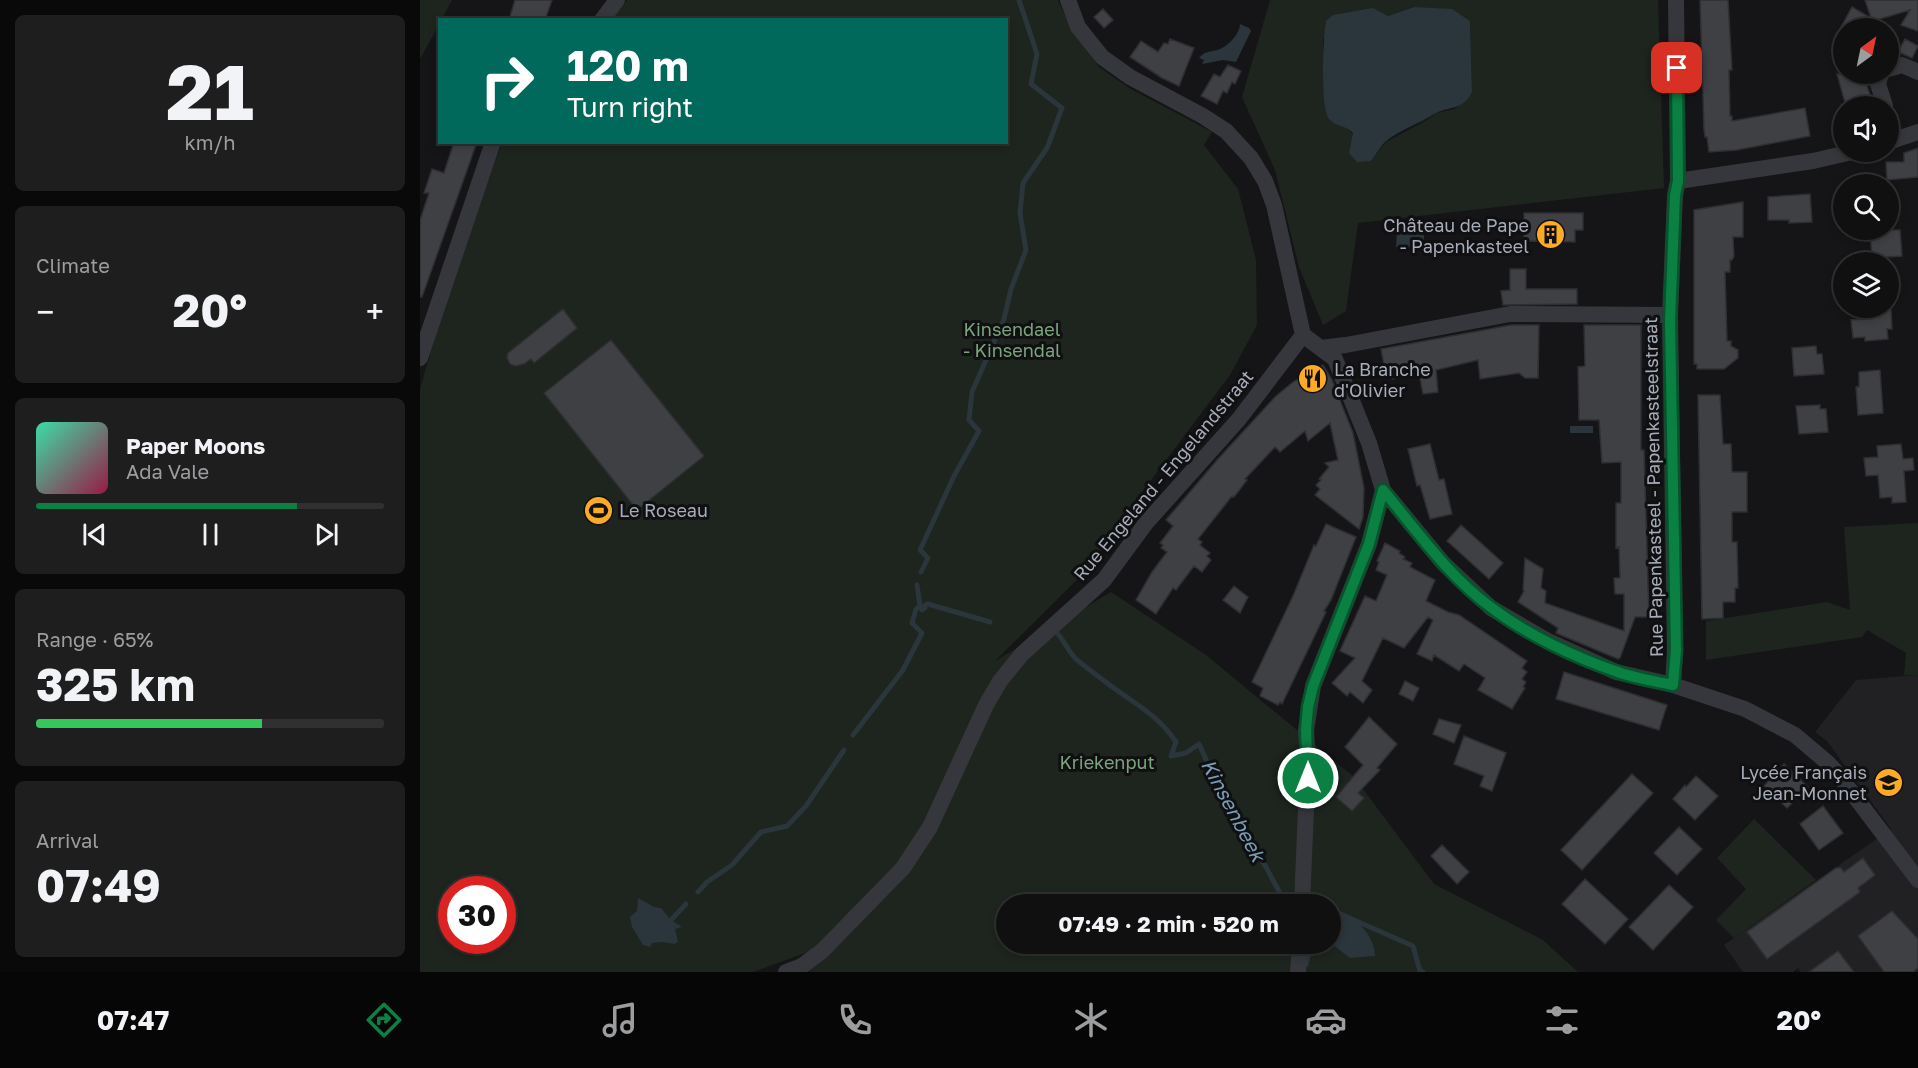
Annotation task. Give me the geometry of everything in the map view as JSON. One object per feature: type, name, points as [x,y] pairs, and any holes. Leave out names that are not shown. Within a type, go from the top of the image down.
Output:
[{"type":"street","points":[[604,18],[617,0]]},
{"type":"street","points":[[1068,0],[1078,27],[1102,57],[1130,77],[1226,131],[1251,158],[1265,181],[1274,205],[1303,335],[1335,359],[1369,442],[1383,490],[1443,563],[1491,608],[1546,640],[1616,672],[1673,685],[1745,709],[1795,735],[1837,773],[1918,880]]},
{"type":"street","name":"Rue Papenkasteel - Papenkasteelstraat","points":[[1673,685],[1676,650],[1670,315],[1675,195],[1678,181],[1676,0]]},
{"type":"street","points":[[1899,66],[1918,72]]},
{"type":"street","points":[[1899,139],[1918,132]]},
{"type":"street","points":[[420,358],[492,144]]},
{"type":"street","points":[[1678,181],[1833,156]]},
{"type":"street","points":[[1321,348],[1510,314],[1670,315]]},
{"type":"street","name":"Rue Engeland - Engelandstraat","points":[[786,972],[802,966],[822,951],[903,868],[930,827],[986,705],[1000,681],[1022,654],[1104,580],[1146,523],[1239,419],[1303,335]]},
{"type":"street","points":[[1302,894],[1308,707],[1313,686],[1369,544],[1383,490]]},
{"type":"street","points":[[1298,972],[1299,954]]},
{"type":"shaded area","points":[[1414,7],[1452,9],[1470,21],[1472,92],[1460,105],[1434,114],[1391,138],[1383,144],[1371,161],[1357,162],[1349,153],[1353,133],[1332,122],[1326,112],[1323,72],[1326,21],[1333,15],[1373,8],[1388,16]]},
{"type":"shaded area","points":[[1240,24],[1251,31],[1236,62],[1223,60],[1202,64],[1204,60],[1199,58],[1207,52],[1228,44]]},
{"type":"shaded area","points":[[1397,232],[1424,232],[1424,248],[1396,247]]},
{"type":"shaded area","points":[[1570,426],[1593,426],[1593,433],[1570,433]]},
{"type":"shaded area","points":[[1918,675],[1918,972],[1801,972],[1798,968],[1793,972],[1743,972],[1724,945],[1891,829],[1827,741],[1815,732],[1856,680]]},
{"type":"shaded area","points":[[638,898],[654,907],[661,908],[671,920],[682,927],[675,929],[678,942],[674,944],[652,943],[650,947],[643,945],[632,927],[630,917],[637,911]]},
{"type":"shaded area","points":[[1341,912],[1361,925],[1374,948],[1375,956],[1350,958],[1341,951]]},
{"type":"green space","points":[[420,0],[452,0],[443,18],[438,18],[438,27],[420,59]]},
{"type":"green space","points":[[627,0],[1058,0],[1073,33],[1099,67],[1129,88],[1212,132],[1204,145],[1238,189],[1256,260],[1257,325],[1230,375],[1133,504],[1092,565],[995,661],[1111,592],[1206,655],[1354,777],[1434,884],[1543,940],[1578,972],[809,972],[808,952],[753,972],[420,972],[420,389],[451,281],[502,144],[1008,144],[1008,18],[613,18]]},
{"type":"green space","points":[[1270,0],[1658,0],[1664,188],[1358,223],[1346,311],[1323,325],[1299,267],[1275,170],[1242,97]],"holes":[[[1414,7],[1470,21],[1472,92],[1455,109],[1436,113],[1386,142],[1371,161],[1349,129],[1323,79],[1323,39]]]},
{"type":"green space","points":[[1918,523],[1918,675],[1904,675],[1906,653],[1867,630],[1862,637],[1706,660],[1706,621],[1827,602],[1850,610],[1844,527]]},
{"type":"green space","points":[[1754,819],[1816,880],[1734,938],[1716,920],[1746,889],[1717,858]]},
{"type":"building","points":[[515,0],[552,0],[546,18],[510,18]]},
{"type":"building","points":[[1700,0],[1728,0],[1732,70],[1729,70],[1730,116],[1732,116],[1732,121],[1805,108],[1810,136],[1737,150],[1709,152],[1704,130]]},
{"type":"building","points":[[1865,0],[1918,0],[1918,31],[1901,25],[1910,10],[1883,18],[1871,18]]},
{"type":"building","points":[[1852,7],[1871,18],[1846,18]]},
{"type":"building","points":[[1103,9],[1113,20],[1104,28],[1094,17]]},
{"type":"building","points":[[1170,39],[1194,48],[1179,86],[1130,57],[1141,41],[1158,52],[1164,43],[1168,44]]},
{"type":"building","points":[[1905,39],[1918,46],[1912,58],[1899,52]]},
{"type":"building","points":[[1228,65],[1241,71],[1235,84],[1232,82],[1227,93],[1223,91],[1217,104],[1201,96],[1214,74],[1220,77]]},
{"type":"building","points":[[1840,84],[1866,84],[1870,96],[1843,96]]},
{"type":"building","points":[[453,144],[476,144],[422,297],[420,297],[420,220],[429,193],[424,193],[432,169],[444,173]]},
{"type":"building","points":[[1918,148],[1918,177],[1899,179],[1899,174],[1887,174],[1886,162],[1904,162],[1904,153]]},
{"type":"building","points":[[1810,194],[1812,222],[1789,223],[1789,220],[1768,220],[1768,197]]},
{"type":"building","points":[[1743,202],[1743,237],[1733,237],[1734,256],[1730,260],[1730,272],[1725,272],[1727,341],[1731,341],[1731,346],[1738,350],[1738,358],[1724,369],[1697,369],[1697,364],[1694,364],[1694,210]]},
{"type":"building","name":"Château de Pape - Papenkasteel","points":[[1524,213],[1583,213],[1583,230],[1575,230],[1575,242],[1524,241]]},
{"type":"building","points":[[1900,230],[1902,256],[1899,256],[1899,252],[1872,252],[1871,240],[1899,240]]},
{"type":"building","points":[[1510,269],[1526,269],[1526,289],[1577,289],[1577,304],[1503,305],[1501,291],[1510,290]]},
{"type":"building","points":[[563,309],[577,328],[534,363],[531,359],[524,364],[515,366],[510,364],[507,358],[508,353]]},
{"type":"building","points":[[1891,318],[1892,329],[1887,329],[1888,339],[1865,341],[1865,337],[1853,338],[1851,320]]},
{"type":"building","points":[[1511,325],[1539,325],[1538,378],[1525,378],[1519,373],[1480,379],[1478,360],[1436,370],[1438,392],[1423,394],[1419,373],[1392,379],[1390,369],[1385,370],[1381,349]]},
{"type":"building","points":[[1584,325],[1641,325],[1641,450],[1644,450],[1649,617],[1635,617],[1618,659],[1556,633],[1558,628],[1518,602],[1524,591],[1525,558],[1543,569],[1541,588],[1546,591],[1545,603],[1624,631],[1624,594],[1615,594],[1614,578],[1620,578],[1619,547],[1616,548],[1616,503],[1621,503],[1621,462],[1602,463],[1599,420],[1579,420],[1578,367],[1585,366]]},
{"type":"building","points":[[611,340],[704,456],[637,510],[544,393]]},
{"type":"building","points":[[1816,346],[1817,354],[1822,354],[1824,374],[1794,376],[1792,348]]},
{"type":"building","points":[[1323,365],[1332,380],[1353,433],[1364,488],[1363,517],[1359,529],[1315,495],[1320,489],[1316,485],[1321,480],[1319,479],[1329,467],[1325,463],[1338,460],[1330,423],[1308,441],[1305,431],[1280,452],[1275,447],[1245,479],[1247,480],[1234,497],[1232,496],[1198,539],[1202,542],[1200,545],[1210,553],[1207,556],[1211,560],[1202,572],[1194,566],[1176,590],[1173,588],[1156,614],[1136,600],[1167,552],[1161,548],[1163,545],[1160,543],[1173,526],[1166,520],[1275,397],[1293,382]]},
{"type":"building","points":[[1880,370],[1883,413],[1858,415],[1856,387],[1859,387],[1859,372]]},
{"type":"building","points":[[1698,395],[1720,395],[1723,444],[1731,444],[1732,472],[1747,472],[1747,512],[1732,512],[1732,542],[1737,542],[1738,588],[1735,588],[1735,602],[1723,602],[1723,618],[1702,619]]},
{"type":"building","points":[[1820,405],[1820,409],[1826,409],[1828,432],[1799,434],[1796,406]]},
{"type":"building","points":[[1430,444],[1439,480],[1444,479],[1452,514],[1430,519],[1420,485],[1417,486],[1408,449]]},
{"type":"building","points":[[1901,444],[1903,459],[1913,458],[1914,470],[1904,471],[1906,502],[1892,503],[1892,497],[1880,498],[1878,475],[1866,476],[1864,458],[1878,457],[1877,446]]},
{"type":"building","points":[[1326,524],[1356,537],[1331,600],[1324,611],[1326,612],[1282,704],[1280,702],[1278,705],[1260,696],[1263,688],[1252,682],[1293,596],[1314,545],[1316,546]]},
{"type":"building","points":[[1461,525],[1503,563],[1489,579],[1447,541]]},
{"type":"building","points":[[1385,543],[1400,551],[1399,553],[1405,557],[1403,559],[1412,563],[1410,567],[1435,580],[1426,601],[1459,615],[1527,661],[1522,668],[1527,672],[1522,679],[1526,682],[1523,687],[1525,688],[1512,709],[1478,690],[1485,678],[1464,664],[1459,671],[1434,655],[1432,661],[1417,654],[1433,620],[1428,617],[1404,648],[1383,638],[1362,681],[1372,690],[1363,703],[1350,692],[1347,696],[1332,683],[1355,658],[1340,651],[1365,596],[1376,601],[1387,575],[1376,570],[1379,562],[1377,561]]},
{"type":"building","points":[[1234,586],[1248,597],[1240,613],[1223,600]]},
{"type":"building","points":[[1564,672],[1667,705],[1659,730],[1556,699]]},
{"type":"building","points":[[1405,681],[1419,688],[1413,701],[1399,694]]},
{"type":"building","points":[[1369,717],[1397,744],[1377,768],[1380,770],[1358,793],[1364,798],[1352,811],[1336,797],[1363,765],[1345,747]]},
{"type":"building","points":[[1439,719],[1461,725],[1454,743],[1433,734]]},
{"type":"building","points":[[1464,736],[1506,753],[1492,791],[1480,786],[1484,776],[1454,764]]},
{"type":"building","points":[[1784,764],[1808,787],[1787,808],[1764,786]]},
{"type":"building","points":[[1632,774],[1653,793],[1582,870],[1561,850]]},
{"type":"building","points":[[1696,776],[1718,796],[1695,820],[1673,799]]},
{"type":"building","points":[[1823,806],[1843,833],[1819,850],[1800,824]]},
{"type":"building","points":[[1679,827],[1702,849],[1677,875],[1654,853]]},
{"type":"building","points":[[1442,845],[1469,872],[1457,884],[1431,856]]},
{"type":"building","points":[[1863,858],[1875,875],[1858,888],[1860,892],[1767,959],[1747,932],[1836,868],[1841,868],[1844,872]]},
{"type":"building","points":[[1585,879],[1628,919],[1605,944],[1562,904]]},
{"type":"building","points":[[1669,885],[1693,907],[1653,950],[1629,927]]},
{"type":"building","points":[[1892,911],[1918,939],[1918,968],[1913,972],[1884,972],[1858,936]]},
{"type":"building","points":[[1838,951],[1854,972],[1809,972]]},
{"type":"waterway","points":[[921,572],[928,558],[920,550],[954,476],[979,431],[969,420],[972,392],[1004,319],[1011,289],[1026,250],[1020,213],[1023,183],[1047,148],[1062,108],[1031,84],[1037,54],[1019,0]]},
{"type":"waterway","points":[[853,735],[903,670],[922,633],[912,623],[916,609],[920,606],[917,585]]},
{"type":"waterway","name":"Kinsenbeek","points":[[920,606],[922,610],[928,604],[990,622]]},
{"type":"waterway","name":"Kinsenbeek","points":[[1055,631],[1077,660],[1163,726],[1176,742],[1171,756],[1186,753],[1199,744],[1231,815],[1266,867],[1280,894]]},
{"type":"waterway","points":[[698,892],[707,882],[732,865],[761,832],[787,826],[806,806],[844,750]]},
{"type":"waterway","points":[[671,920],[686,904]]},
{"type":"waterway","name":"Kinsenbeek","points":[[1345,916],[1413,946],[1420,971],[1423,972]]},
{"type":"waterway","points":[[1306,965],[1309,954]]},
{"type":"place","name":"Château de Pape - Papenkasteel","points":[[1550,235]]},
{"type":"place","name":"La Branche d'Olivier","points":[[1313,379]]},
{"type":"place","name":"Le Roseau","points":[[598,510]]},
{"type":"place","name":"Lycée Français Jean-Monnet","points":[[1888,782]]},
{"type":"route","points":[[1308,778],[1306,730],[1313,686],[1369,544],[1383,490],[1443,563],[1491,608],[1546,640],[1616,672],[1673,685],[1676,650],[1670,315],[1675,195],[1678,181],[1677,68]]},
{"type":"park label","name":"Kinsendael - Kinsendal","points":[[1012,339]]},
{"type":"park label","name":"Kriekenput","points":[[1107,762]]}]
